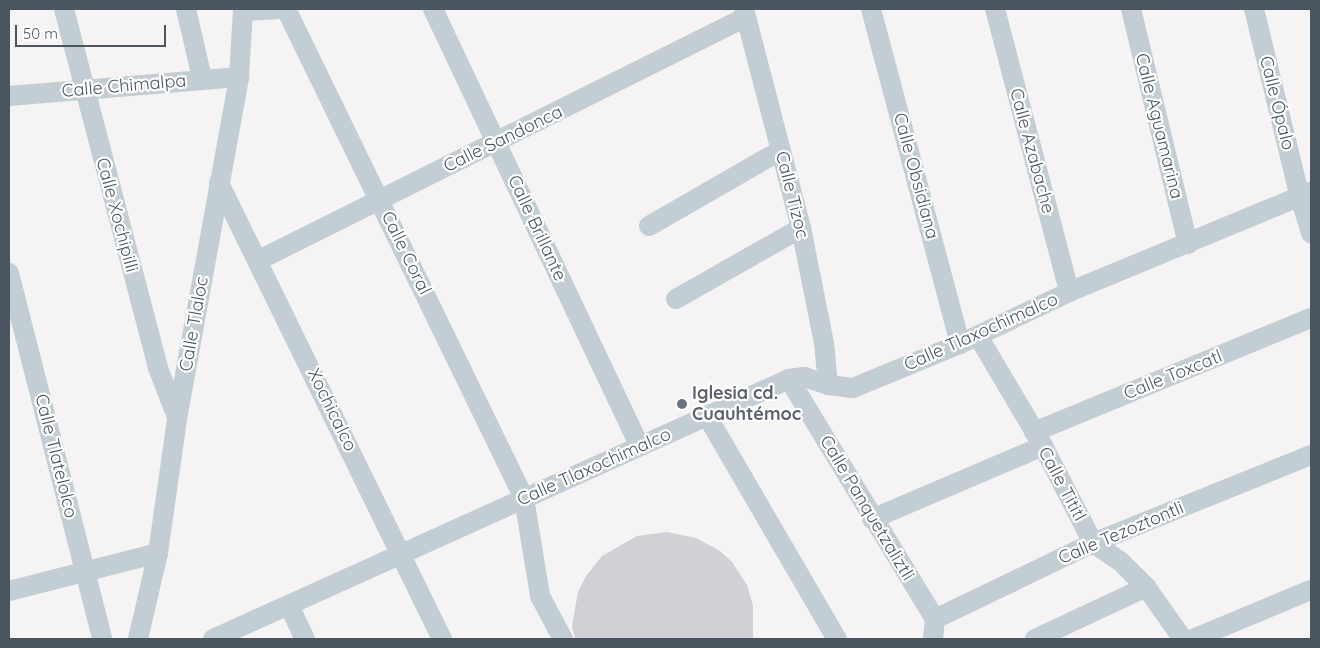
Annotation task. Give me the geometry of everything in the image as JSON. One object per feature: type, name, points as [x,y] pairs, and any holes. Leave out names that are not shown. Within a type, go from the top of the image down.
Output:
[{"type":"street","name":"Calle Xochipilli","points":[[64,9],[158,368],[177,419]]},
{"type":"street","points":[[186,9],[202,78]]},
{"type":"street","points":[[243,10],[277,9]]},
{"type":"street","name":"Calle Coral","points":[[286,9],[524,498],[540,596],[563,639]]},
{"type":"street","name":"Calle Brillante","points":[[433,9],[640,447]]},
{"type":"street","name":"Calle Obsidiana","points":[[871,9],[969,340]]},
{"type":"street","name":"Calle Azabache","points":[[995,9],[1068,292]]},
{"type":"street","name":"Calle Aguamarina","points":[[1130,9],[1188,244]]},
{"type":"street","name":"Calle Ópalo","points":[[1254,9],[1305,195],[1311,233]]},
{"type":"street","name":"Calle Tlaloc","points":[[138,639],[158,553],[177,419],[239,77],[243,10]]},
{"type":"street","name":"Calle Sandonca","points":[[259,260],[496,143],[745,13]]},
{"type":"street","name":"Calle Tizoc","points":[[745,13],[801,228],[824,344],[828,385]]},
{"type":"street","name":"Calle Chimalpa","points":[[9,96],[202,78],[239,77]]},
{"type":"street","points":[[649,226],[781,150]]},
{"type":"street","name":"Xochicalco","points":[[219,183],[259,260],[442,639]]},
{"type":"street","name":"Calle Tlaxochimalco","points":[[212,639],[789,379],[804,377],[828,385],[853,388],[969,340],[1068,292],[1305,195]]},
{"type":"street","points":[[676,299],[801,228]]},
{"type":"street","name":"Calle Tlatelolco","points":[[9,273],[102,639]]},
{"type":"street","name":"Calle Toxcatl","points":[[872,519],[1038,439],[1311,318]]},
{"type":"street","name":"Calle Tititl","points":[[969,340],[1038,439],[1093,543],[1120,561],[1146,587],[1183,639]]},
{"type":"street","name":"Calle Panquetzaliztli","points":[[789,379],[872,519],[935,619]]},
{"type":"street","points":[[706,416],[836,639]]},
{"type":"street","name":"Calle Tezoztontli","points":[[935,619],[1093,543],[1311,455]]},
{"type":"street","points":[[9,591],[158,553]]},
{"type":"street","points":[[1035,639],[1146,587]]},
{"type":"street","points":[[1193,639],[1311,590]]},
{"type":"street","points":[[289,605],[305,639]]},
{"type":"street","points":[[933,639],[935,619]]},
{"type":"building","points":[[667,532],[696,538],[720,551],[732,562],[747,585],[753,605],[753,639],[575,639],[572,626],[578,592],[586,576],[602,556],[637,536]]},
{"type":"place","name":"Iglesia cd. Cuauhtémoc","points":[[682,404]]}]
